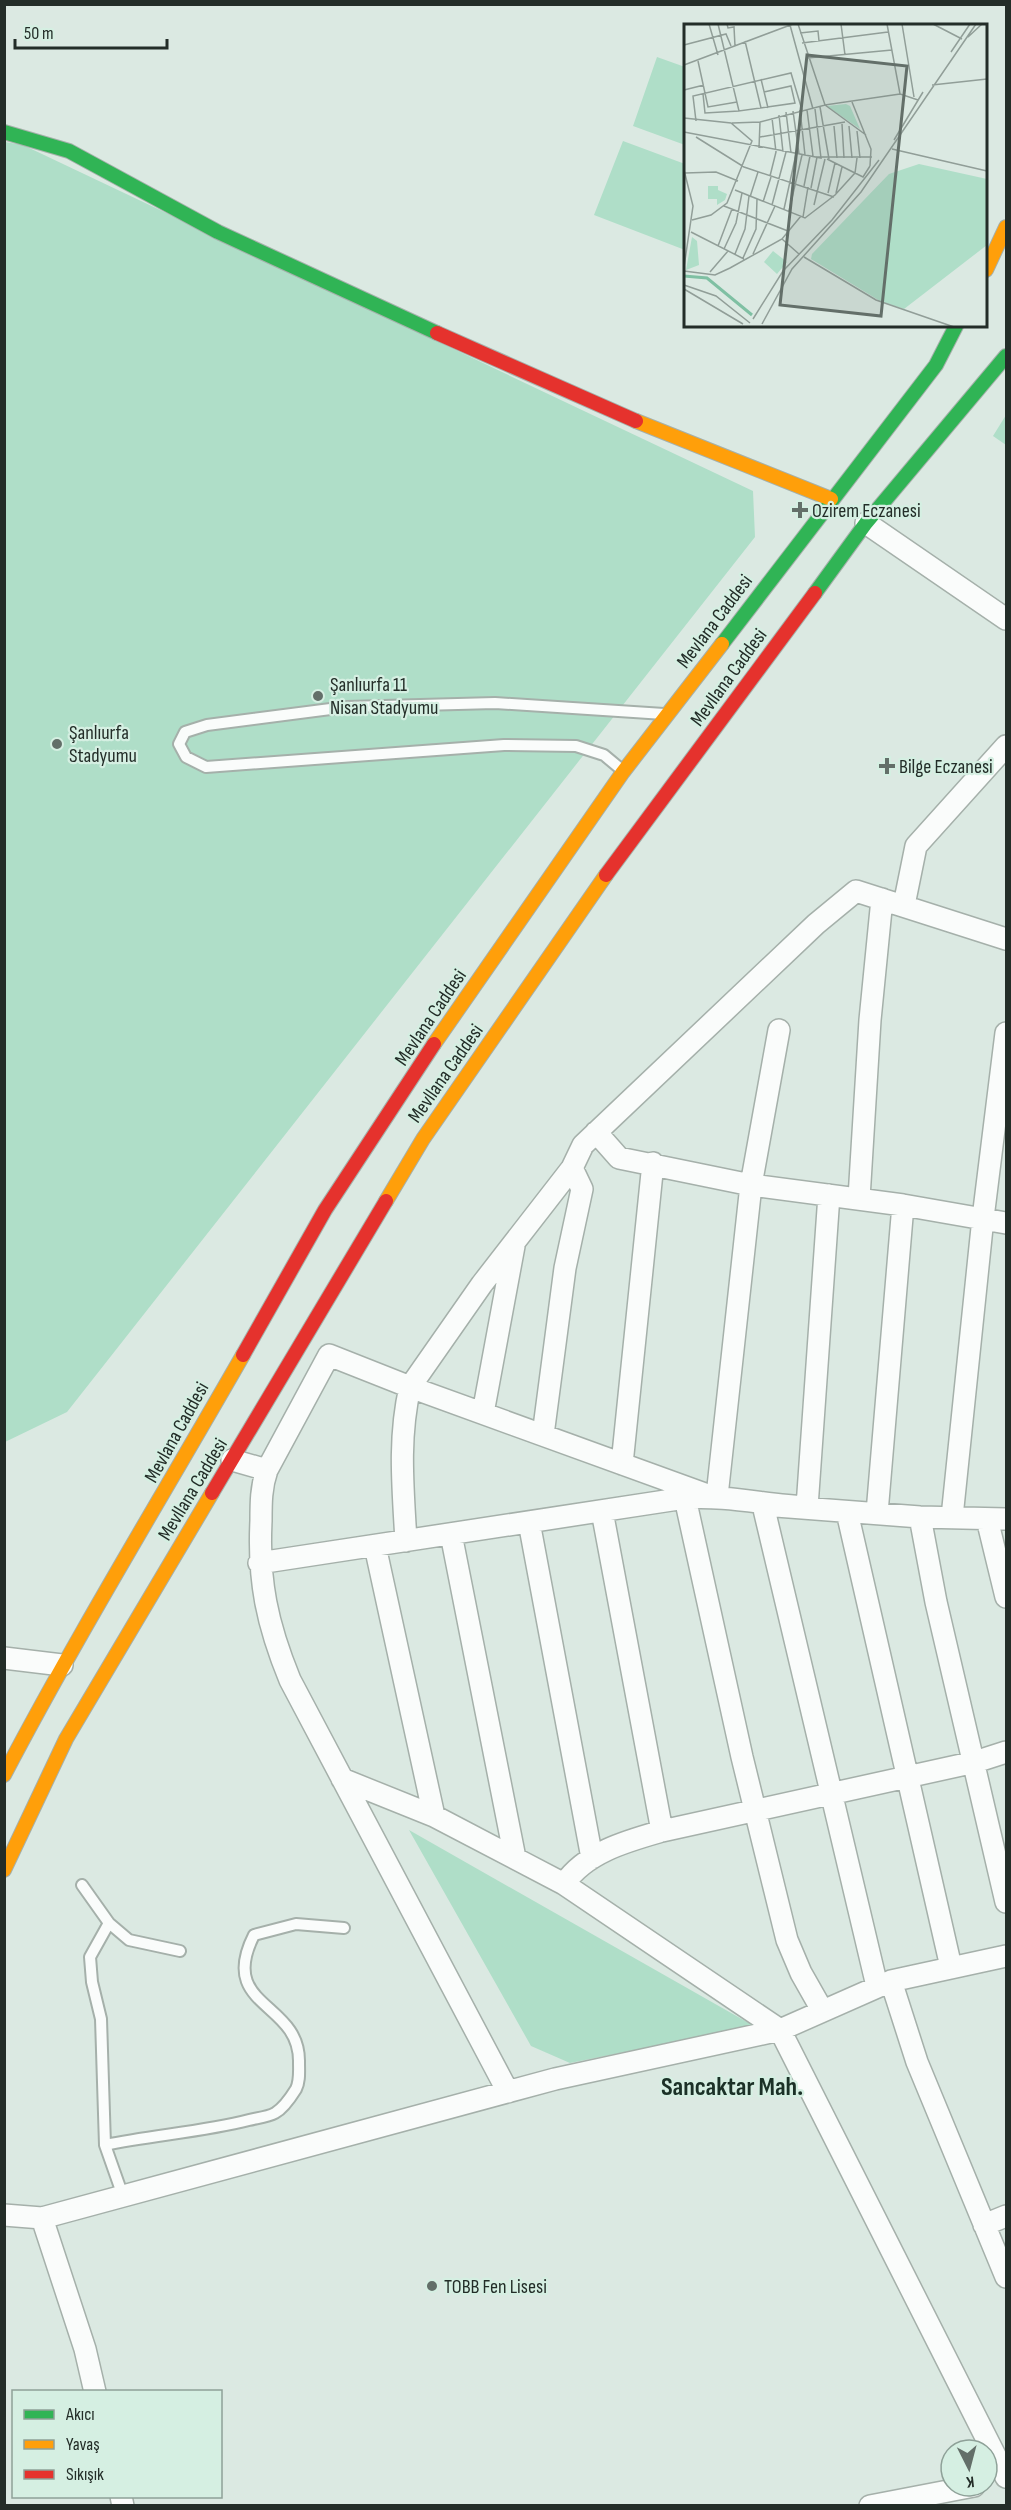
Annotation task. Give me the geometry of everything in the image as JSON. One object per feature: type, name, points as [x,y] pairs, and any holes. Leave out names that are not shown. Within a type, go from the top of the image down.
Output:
[{"type":"main road","points":[[4,132],[69,151],[218,232],[590,402],[831,500]]},
{"type":"main road","points":[[987,268],[1006,227]]},
{"type":"main road","name":"Mevlana Caddesi","points":[[4,1775],[62,1665],[147,1524],[326,1210],[431,1048],[623,772],[936,365],[955,327]]},
{"type":"main road","name":"Mevllana Caddesi","points":[[4,1870],[66,1739],[423,1139],[592,894],[866,523],[1006,356]]},
{"type":"street","points":[[866,523],[1006,619]]},
{"type":"street","points":[[904,905],[916,846],[1006,746]]},
{"type":"street","points":[[406,1541],[401,1447],[403,1415],[410,1387],[482,1284],[572,1168],[584,1145],[596,1132],[824,917],[856,891],[1006,939]]},
{"type":"street","points":[[859,1198],[870,1020],[882,899]]},
{"type":"street","points":[[714,1496],[752,1185],[779,1030]]},
{"type":"street","points":[[952,1517],[982,1218],[1006,1034]]},
{"type":"street","points":[[596,1132],[619,1158],[653,1163],[752,1185],[859,1198],[1006,1223]]},
{"type":"street","points":[[622,1464],[653,1163]]},
{"type":"street","points":[[543,1435],[565,1268],[582,1189],[572,1168]]},
{"type":"street","points":[[764,1505],[807,1507],[829,1196]]},
{"type":"street","points":[[877,1513],[903,1205]]},
{"type":"street","points":[[483,1413],[515,1243]]},
{"type":"street","points":[[508,2092],[299,1699],[276,1645],[267,1612],[259,1563],[262,1485],[267,1470],[329,1355],[410,1387],[714,1496],[764,1505],[847,1512],[997,1519],[1006,1597]]},
{"type":"street","points":[[232,1460],[267,1470]]},
{"type":"street","points":[[259,1563],[685,1498],[714,1496]]},
{"type":"street","points":[[685,1498],[787,1940],[822,2010]]},
{"type":"street","points":[[764,1505],[832,1793],[884,1984],[1006,2277]]},
{"type":"street","points":[[602,1511],[662,1831]]},
{"type":"street","points":[[847,1512],[951,1967]]},
{"type":"street","points":[[920,1517],[936,1602],[1006,1902]]},
{"type":"street","points":[[529,1522],[592,1858]]},
{"type":"street","points":[[452,1534],[515,1858]]},
{"type":"street","points":[[375,1546],[434,1816]]},
{"type":"street","points":[[4,1658],[62,1665]]},
{"type":"street","points":[[564,1884],[574,1869],[592,1858],[629,1841],[662,1831],[975,1762],[1006,1752]]},
{"type":"street","points":[[342,1779],[434,1816],[564,1884],[780,2030],[1006,2478]]},
{"type":"street","points":[[4,2215],[42,2218],[555,2079],[780,2030],[884,1984],[951,1967],[1005,1961]]},
{"type":"street","points":[[984,2225],[1006,2216]]},
{"type":"street","points":[[42,2218],[85,2349],[95,2390]]},
{"type":"street","points":[[870,2505],[939,2492]]},
{"type":"lane","points":[[623,772],[604,755],[576,746],[504,745],[206,767],[186,757],[179,744],[185,732],[207,725],[346,707],[495,703],[668,714]]},
{"type":"lane","points":[[82,1885],[109,1923],[129,1940],[180,1951]]},
{"type":"lane","points":[[109,1923],[90,1957],[92,1982],[101,2019],[105,2145],[123,2196]]},
{"type":"lane","points":[[105,2145],[232,2124],[276,2113],[291,2098],[299,2083],[300,2048],[297,2039],[282,2021],[262,2004],[243,1976],[244,1954],[254,1935],[296,1924],[344,1928]]},
{"type":"green space","points":[[657,57],[684,67],[684,145],[633,126]]},
{"type":"green space","points":[[623,141],[684,164],[684,250],[594,215]]},
{"type":"green space","name":"Şanlıurfa 11 Nisan Stadyumu","points":[[5,142],[23,145],[753,491],[755,537],[67,1412],[5,1442]]},
{"type":"green space","points":[[1006,415],[1006,445],[993,436]]},
{"type":"green space","points":[[409,1830],[754,2026],[570,2063],[531,2046]]},
{"type":"traffic: fast","points":[[4,132],[69,151],[218,232],[437,333]]},
{"type":"traffic: fast","points":[[722,644],[936,365],[955,327]]},
{"type":"traffic: fast","points":[[815,593],[866,523],[1006,356]]},
{"type":"traffic: slow","points":[[987,268],[1006,227]]},
{"type":"traffic: slow","points":[[636,421],[831,499]]},
{"type":"traffic: slow","points":[[434,1044],[623,772],[722,644]]},
{"type":"traffic: slow","points":[[386,1201],[423,1139],[606,875]]},
{"type":"traffic: slow","points":[[4,1775],[91,1616],[243,1355]]},
{"type":"traffic: slow","points":[[4,1870],[66,1739],[212,1493]]},
{"type":"traffic: jam","points":[[437,333],[636,421]]},
{"type":"traffic: jam","points":[[606,875],[815,593]]},
{"type":"traffic: jam","points":[[243,1355],[325,1210],[434,1044]]},
{"type":"traffic: jam","points":[[212,1493],[386,1201]]},
{"type":"place","name":"Ozirem Eczanesi","points":[[800,510]]},
{"type":"place","name":"Şanlıurfa 11 Nisan Stadyumu","points":[[318,696]]},
{"type":"place","name":"Şanlıurfa Stadyumu","points":[[57,744]]},
{"type":"place","name":"Bilge Eczanesi","points":[[887,766]]},
{"type":"place","name":"TOBB Fen Lisesi","points":[[432,2286]]},
{"type":"district","name":"Sancaktar Mah.","points":[[732,2086]]}]
